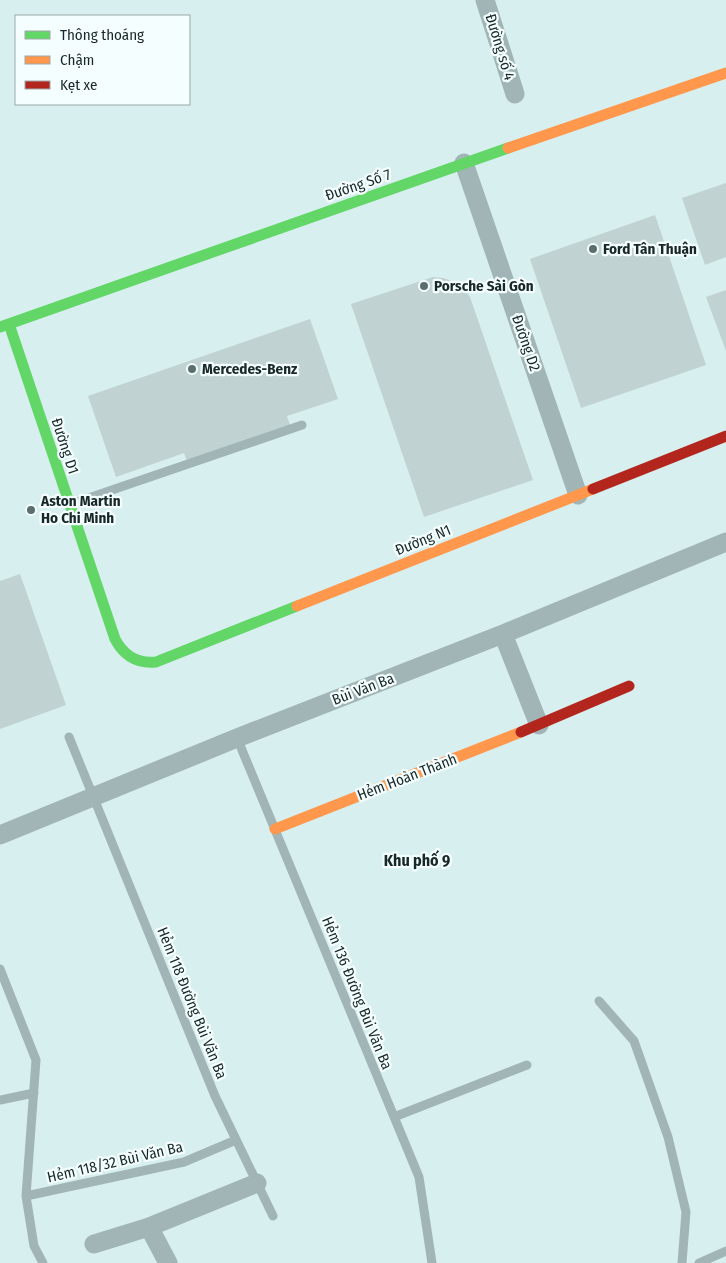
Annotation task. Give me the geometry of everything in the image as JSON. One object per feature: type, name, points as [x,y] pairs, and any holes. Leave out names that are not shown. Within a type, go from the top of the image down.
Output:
[{"type":"street","name":"Đường số 4","points":[[485,0],[514,94]]},
{"type":"street","name":"Đường Số 7","points":[[5,325],[726,72]]},
{"type":"street","name":"Đường D2","points":[[464,163],[578,494]]},
{"type":"street","name":"Đường D1","points":[[5,325],[115,639],[125,655],[130,658]]},
{"type":"street","name":"Đường N1","points":[[130,658],[142,663],[156,662],[726,436]]},
{"type":"street","name":"Bùi Văn Ba","points":[[0,835],[237,738],[503,634],[726,542]]},
{"type":"street","points":[[503,634],[539,724]]},
{"type":"street","name":"Hẻm Hoàn Thành","points":[[275,828],[539,724],[629,686]]},
{"type":"street","points":[[94,1244],[149,1227],[257,1183]]},
{"type":"street","points":[[149,1227],[168,1263]]},
{"type":"lane","points":[[69,505],[302,425]]},
{"type":"lane","name":"Hẻm 118 Đường Bùi Văn Ba","points":[[69,737],[211,1087],[273,1216]]},
{"type":"lane","name":"Hẻm 136 Đường Bùi Văn Ba","points":[[237,738],[419,1177],[432,1263]]},
{"type":"lane","points":[[0,969],[36,1060],[26,1196],[34,1246],[43,1263]]},
{"type":"lane","points":[[599,1001],[634,1041],[668,1136],[686,1212],[682,1263]]},
{"type":"lane","points":[[394,1117],[527,1065]]},
{"type":"lane","points":[[0,1100],[34,1093]]},
{"type":"lane","name":"Hẻm 118/32 Bùi Văn Ba","points":[[26,1196],[184,1162],[236,1140]]},
{"type":"lane","points":[[699,1263],[726,1251]]},
{"type":"building","points":[[726,183],[726,257],[705,265],[682,198]]},
{"type":"building","points":[[655,215],[706,365],[581,408],[530,259]]},
{"type":"building","points":[[433,277],[455,282],[470,297],[533,480],[424,517],[351,304]]},
{"type":"building","points":[[726,290],[726,351],[706,297]]},
{"type":"building","points":[[310,319],[338,399],[287,416],[290,425],[187,461],[184,453],[116,477],[88,396]]},
{"type":"building","points":[[20,574],[66,705],[0,729],[0,581]]},
{"type":"traffic: fast","points":[[0,327],[508,148]]},
{"type":"traffic: fast","points":[[9,324],[115,639],[127,654],[143,662],[156,662],[297,606]]},
{"type":"traffic: slow","points":[[508,148],[726,73]]},
{"type":"traffic: slow","points":[[297,606],[593,489]]},
{"type":"traffic: slow","points":[[275,829],[521,732]]},
{"type":"traffic: jam","points":[[593,489],[726,436]]},
{"type":"traffic: jam","points":[[521,732],[629,686]]},
{"type":"place","name":"Ford Tân Thuận","points":[[593,249]]},
{"type":"place","name":"Porsche Sài Gòn","points":[[424,286]]},
{"type":"place","name":"Mercedes-Benz","points":[[192,369]]},
{"type":"place","name":"Aston Martin Ho Chi Minh","points":[[31,510]]},
{"type":"district","name":"Khu phố 9","points":[[417,860]]}]
